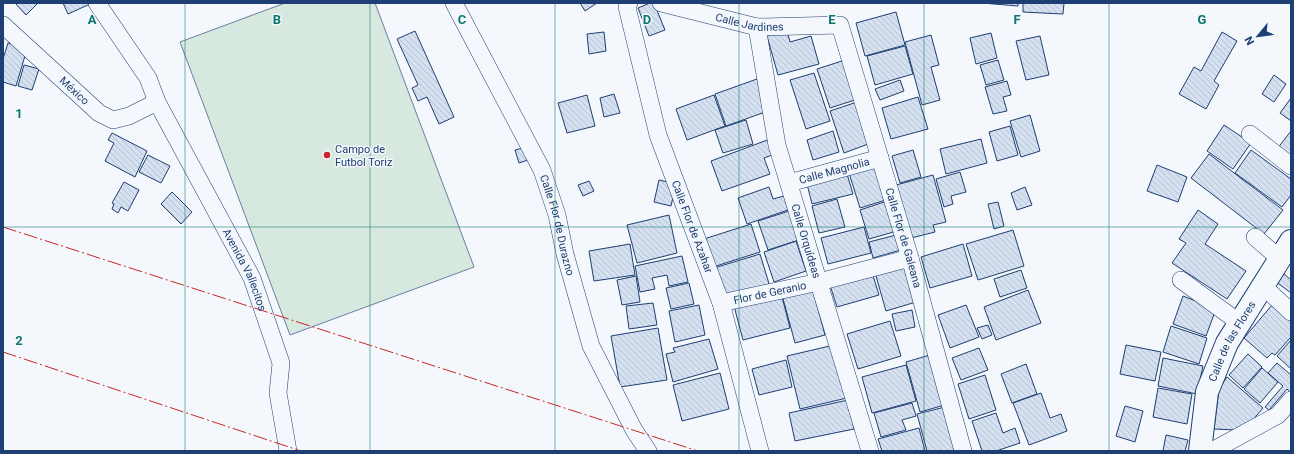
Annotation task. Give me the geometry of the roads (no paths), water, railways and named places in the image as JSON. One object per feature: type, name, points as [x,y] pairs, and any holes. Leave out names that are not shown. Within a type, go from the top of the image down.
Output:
[{"type":"street","name":"Avenida Vallecitos","points":[[97,3],[148,78],[157,102],[252,278],[281,363],[278,393],[288,451]]},
{"type":"street","name":"Calle Flor de Durazno","points":[[454,3],[542,170],[557,214],[571,275],[590,346],[634,430],[648,451]]},
{"type":"street","name":"Calle Flor de Azahar","points":[[629,3],[627,7],[658,135],[721,303],[760,451]]},
{"type":"street","name":"Calle Jardines","points":[[661,3],[757,27],[840,25]]},
{"type":"street","name":"México","points":[[3,25],[99,112],[113,120],[129,116],[157,102]]},
{"type":"street","name":"Calle Flor de Galeana","points":[[840,25],[910,258],[964,451]]},
{"type":"street","name":"Calle Orquídeas","points":[[757,27],[777,145],[870,451]]},
{"type":"street","points":[[1250,134],[1291,166]]},
{"type":"street","name":"Calle Magnolia","points":[[789,183],[880,158]]},
{"type":"street","points":[[1255,237],[1286,250]]},
{"type":"street","name":"Calle de las Flores","points":[[1200,451],[1206,392],[1227,343],[1286,250]]},
{"type":"street","name":"Flor de Geranio","points":[[721,303],[819,282],[910,258]]},
{"type":"street","points":[[1181,280],[1240,323]]},
{"type":"street","points":[[1263,286],[1291,312]]},
{"type":"street","points":[[1212,451],[1278,415],[1291,400]]},
{"type":"place","name":"Campo de Futbol Toriz","points":[[327,155]]}]
